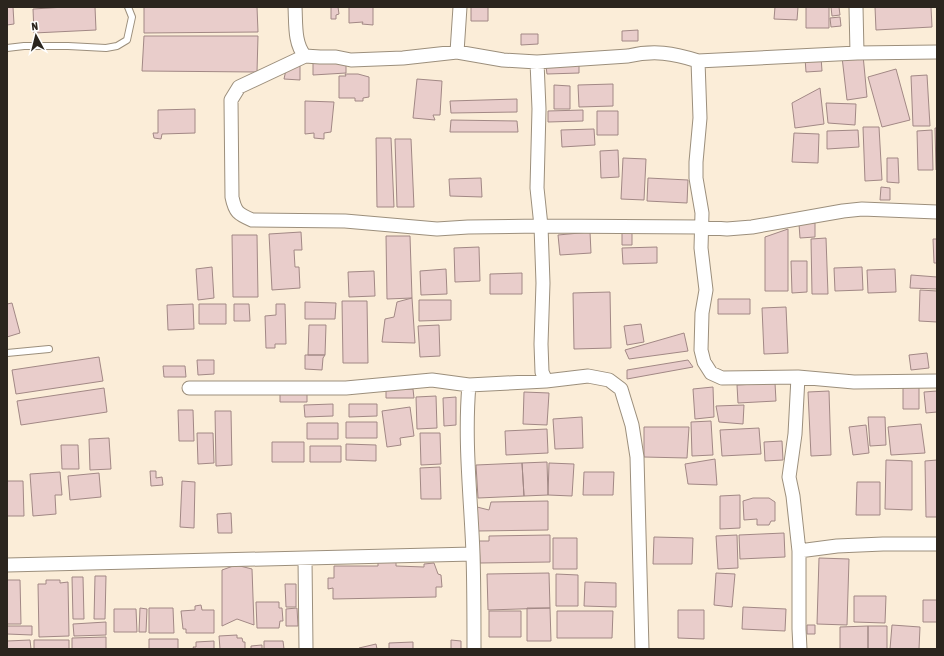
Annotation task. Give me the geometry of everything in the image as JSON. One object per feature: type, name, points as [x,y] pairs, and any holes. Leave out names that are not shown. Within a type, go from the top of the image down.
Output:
[{"type":"street","points":[[295,7],[299,50],[305,56]]},
{"type":"street","points":[[457,52],[460,7]]},
{"type":"street","points":[[856,7],[857,53]]},
{"type":"street","points":[[937,52],[857,53],[698,61],[674,54],[655,53],[537,62],[503,60],[457,52],[403,58],[351,60],[336,57],[305,56],[239,87],[231,100],[232,197],[234,209],[241,216],[252,220],[345,221],[437,229],[468,226],[702,227],[727,229],[752,227],[862,209],[937,212]]},
{"type":"street","points":[[698,61],[700,118],[696,178],[702,213],[700,248],[706,290],[702,321],[702,350],[704,362],[711,372],[722,378],[798,376],[854,382],[937,381]]},
{"type":"street","points":[[537,62],[539,109],[537,188],[542,226],[543,283],[541,344],[542,372],[546,381]]},
{"type":"street","points":[[189,388],[346,388],[432,380],[469,385],[546,381],[588,376],[609,380],[621,389],[632,425],[637,457],[642,649]]},
{"type":"street","points":[[798,376],[795,434],[790,477],[799,551],[800,649]]},
{"type":"street","points":[[469,385],[466,411],[473,554],[474,649]]},
{"type":"street","points":[[799,551],[837,546],[937,544]]},
{"type":"street","points":[[7,565],[473,554]]},
{"type":"street","points":[[305,559],[306,649]]},
{"type":"lane","points":[[7,48],[24,46],[106,48],[117,46],[127,40],[132,17],[128,7]]},
{"type":"lane","points":[[7,353],[49,349]]},
{"type":"building","points":[[7,7],[13,7],[14,24],[7,25]]},
{"type":"building","points":[[95,7],[96,30],[34,33],[33,9]]},
{"type":"building","points":[[144,7],[257,7],[258,32],[144,33]]},
{"type":"building","points":[[331,7],[338,7],[339,14],[336,15],[336,19],[331,19]]},
{"type":"building","points":[[349,7],[373,7],[373,25],[362,24],[363,22],[349,23]]},
{"type":"building","points":[[471,7],[488,7],[488,21],[471,21]]},
{"type":"building","points":[[775,7],[798,7],[797,20],[774,19]]},
{"type":"building","points":[[806,7],[829,7],[829,28],[806,28]]},
{"type":"building","points":[[831,7],[839,7],[840,15],[832,16]]},
{"type":"building","points":[[875,7],[931,7],[932,27],[876,30]]},
{"type":"building","points":[[840,17],[841,26],[831,27],[830,18]]},
{"type":"building","points":[[638,30],[638,41],[622,41],[622,31]]},
{"type":"building","points":[[521,34],[538,34],[538,44],[521,45]]},
{"type":"building","points":[[144,36],[258,36],[257,72],[142,71]]},
{"type":"building","points":[[863,55],[867,97],[847,100],[842,57]]},
{"type":"building","points":[[821,57],[822,71],[806,72],[805,58]]},
{"type":"building","points":[[579,61],[579,73],[547,74],[546,66]]},
{"type":"building","points":[[313,62],[346,63],[346,73],[313,75]]},
{"type":"building","points":[[287,65],[300,66],[300,80],[284,79]]},
{"type":"building","points":[[896,69],[910,120],[882,127],[868,77]]},
{"type":"building","points":[[345,74],[358,74],[369,77],[369,97],[363,98],[363,101],[355,101],[355,98],[339,98],[339,76],[346,76]]},
{"type":"building","points":[[927,75],[930,126],[913,126],[911,76]]},
{"type":"building","points":[[417,79],[442,81],[440,115],[433,115],[435,120],[413,118]]},
{"type":"building","points":[[613,84],[613,106],[579,107],[578,85]]},
{"type":"building","points":[[554,85],[570,86],[570,109],[554,109]]},
{"type":"building","points":[[820,88],[824,124],[795,128],[792,103]]},
{"type":"building","points":[[517,99],[517,112],[451,113],[450,101]]},
{"type":"building","points":[[305,101],[334,102],[331,132],[324,133],[324,139],[314,138],[314,133],[305,134]]},
{"type":"building","points":[[826,103],[856,104],[855,125],[828,123]]},
{"type":"building","points":[[195,109],[195,133],[162,134],[161,139],[154,138],[153,133],[158,133],[158,110]]},
{"type":"building","points":[[583,110],[583,121],[548,122],[548,111]]},
{"type":"building","points":[[597,111],[618,111],[618,135],[597,135]]},
{"type":"building","points":[[451,120],[517,121],[518,132],[450,132]]},
{"type":"building","points":[[863,127],[879,127],[882,180],[865,181]]},
{"type":"building","points":[[935,128],[937,128],[937,170],[936,170]]},
{"type":"building","points":[[594,129],[595,145],[562,147],[561,130]]},
{"type":"building","points":[[858,130],[859,147],[827,149],[827,131]]},
{"type":"building","points":[[932,130],[933,170],[918,170],[917,131]]},
{"type":"building","points":[[794,133],[819,134],[818,163],[792,162]]},
{"type":"building","points":[[376,138],[391,138],[394,207],[377,207]]},
{"type":"building","points":[[395,139],[411,139],[414,207],[397,207]]},
{"type":"building","points":[[618,150],[619,177],[601,178],[600,151]]},
{"type":"building","points":[[623,158],[646,159],[644,200],[621,199]]},
{"type":"building","points":[[887,158],[898,158],[899,183],[887,182]]},
{"type":"building","points":[[481,178],[482,197],[450,196],[449,179]]},
{"type":"building","points":[[648,178],[688,180],[687,203],[647,201]]},
{"type":"building","points":[[881,187],[890,188],[890,200],[880,200]]},
{"type":"building","points":[[815,223],[815,237],[800,238],[799,224]]},
{"type":"building","points":[[622,229],[632,229],[632,245],[622,245]]},
{"type":"building","points":[[788,229],[788,291],[765,291],[765,237]]},
{"type":"building","points":[[301,232],[302,250],[294,250],[295,267],[299,267],[300,288],[272,290],[269,234]]},
{"type":"building","points":[[590,232],[591,253],[560,255],[558,235]]},
{"type":"building","points":[[232,235],[257,235],[258,297],[233,297]]},
{"type":"building","points":[[386,236],[410,236],[412,298],[387,299]]},
{"type":"building","points":[[826,238],[828,294],[812,294],[811,239]]},
{"type":"building","points":[[933,239],[937,239],[937,263],[934,263]]},
{"type":"building","points":[[479,247],[480,281],[455,282],[454,248]]},
{"type":"building","points":[[657,247],[657,263],[623,264],[622,248]]},
{"type":"building","points":[[791,261],[807,261],[807,292],[792,293]]},
{"type":"building","points":[[212,267],[214,298],[198,300],[196,269]]},
{"type":"building","points":[[862,267],[863,290],[835,291],[834,268]]},
{"type":"building","points":[[446,269],[447,294],[421,295],[420,271]]},
{"type":"building","points":[[895,269],[896,292],[868,293],[867,270]]},
{"type":"building","points":[[374,271],[375,296],[349,297],[348,272]]},
{"type":"building","points":[[522,273],[522,294],[490,294],[490,274]]},
{"type":"building","points":[[911,275],[937,277],[937,289],[910,288]]},
{"type":"building","points":[[920,290],[937,291],[937,322],[919,321]]},
{"type":"building","points":[[610,292],[611,348],[574,349],[573,293]]},
{"type":"building","points":[[412,298],[415,343],[382,342],[385,319],[394,317],[397,302]]},
{"type":"building","points":[[718,299],[750,299],[750,314],[718,314]]},
{"type":"building","points":[[419,300],[451,300],[451,320],[419,321]]},
{"type":"building","points":[[342,301],[367,301],[368,363],[343,363]]},
{"type":"building","points":[[305,302],[336,303],[335,319],[305,319]]},
{"type":"building","points":[[12,303],[20,333],[7,337],[7,304]]},
{"type":"building","points":[[193,304],[194,329],[168,330],[167,305]]},
{"type":"building","points":[[199,304],[226,304],[226,324],[199,324]]},
{"type":"building","points":[[234,304],[249,304],[250,321],[234,321]]},
{"type":"building","points":[[276,304],[285,304],[286,344],[275,344],[275,348],[266,348],[265,316],[276,315]]},
{"type":"building","points":[[786,307],[788,353],[764,354],[762,308]]},
{"type":"building","points":[[641,324],[644,342],[627,345],[624,326]]},
{"type":"building","points":[[309,325],[326,325],[325,355],[308,355]]},
{"type":"building","points":[[439,325],[440,356],[420,357],[418,326]]},
{"type":"building","points":[[684,333],[688,351],[629,359],[625,350]]},
{"type":"building","points":[[927,353],[929,368],[911,370],[909,355]]},
{"type":"building","points":[[305,355],[325,355],[323,358],[322,370],[305,369]]},
{"type":"building","points":[[99,357],[103,381],[16,394],[12,370]]},
{"type":"building","points":[[197,360],[214,360],[214,374],[198,375]]},
{"type":"building","points":[[688,360],[693,367],[627,379],[627,370]]},
{"type":"building","points":[[163,366],[185,366],[186,377],[164,377]]},
{"type":"building","points":[[775,383],[776,401],[738,403],[737,385]]},
{"type":"building","points":[[903,385],[919,385],[919,409],[903,409]]},
{"type":"building","points":[[713,387],[714,417],[695,419],[693,389]]},
{"type":"building","points":[[104,388],[107,412],[21,425],[17,401]]},
{"type":"building","points":[[413,389],[414,398],[386,398],[386,390]]},
{"type":"building","points":[[829,391],[831,455],[811,456],[808,392]]},
{"type":"building","points":[[937,391],[937,412],[926,413],[924,392]]},
{"type":"building","points":[[524,392],[549,393],[547,425],[523,424]]},
{"type":"building","points":[[280,393],[307,393],[307,402],[280,402]]},
{"type":"building","points":[[436,396],[437,428],[417,429],[416,397]]},
{"type":"building","points":[[456,397],[456,425],[444,426],[443,398]]},
{"type":"building","points":[[333,404],[333,416],[305,417],[304,405]]},
{"type":"building","points":[[349,404],[377,404],[377,416],[349,417]]},
{"type":"building","points":[[744,405],[743,424],[719,422],[716,406]]},
{"type":"building","points":[[410,407],[414,436],[400,438],[401,445],[387,447],[382,411]]},
{"type":"building","points":[[178,410],[193,410],[194,441],[179,441]]},
{"type":"building","points":[[215,411],[231,411],[232,465],[216,466]]},
{"type":"building","points":[[582,417],[583,448],[555,449],[553,419]]},
{"type":"building","points":[[868,417],[885,417],[886,445],[870,446]]},
{"type":"building","points":[[711,421],[713,455],[692,456],[691,422]]},
{"type":"building","points":[[346,422],[377,422],[377,438],[346,438]]},
{"type":"building","points":[[307,423],[338,423],[338,439],[307,439]]},
{"type":"building","points":[[921,424],[925,453],[891,455],[888,427]]},
{"type":"building","points":[[866,425],[869,453],[853,455],[849,427]]},
{"type":"building","points":[[644,427],[689,427],[687,458],[644,457]]},
{"type":"building","points":[[759,428],[761,454],[722,456],[720,430]]},
{"type":"building","points":[[547,429],[548,453],[506,455],[505,431]]},
{"type":"building","points":[[197,433],[213,433],[214,463],[198,464]]},
{"type":"building","points":[[420,433],[440,433],[441,464],[421,465]]},
{"type":"building","points":[[109,438],[111,469],[90,470],[89,439]]},
{"type":"building","points":[[782,441],[783,460],[765,461],[764,442]]},
{"type":"building","points":[[272,442],[304,442],[304,462],[272,462]]},
{"type":"building","points":[[346,444],[376,445],[376,461],[346,460]]},
{"type":"building","points":[[61,445],[78,445],[79,469],[62,469]]},
{"type":"building","points":[[310,446],[341,446],[341,462],[310,462]]},
{"type":"building","points":[[715,459],[717,485],[688,484],[685,464]]},
{"type":"building","points":[[886,460],[912,461],[912,510],[885,509]]},
{"type":"building","points":[[937,460],[937,517],[926,517],[925,461]]},
{"type":"building","points":[[547,462],[548,495],[524,496],[522,463]]},
{"type":"building","points":[[522,463],[524,496],[478,498],[476,465]]},
{"type":"building","points":[[549,463],[574,464],[572,496],[548,495]]},
{"type":"building","points":[[440,467],[441,499],[421,499],[420,468]]},
{"type":"building","points":[[150,471],[156,471],[156,478],[162,477],[163,485],[151,486]]},
{"type":"building","points":[[60,472],[62,495],[55,495],[56,514],[33,516],[30,474]]},
{"type":"building","points":[[584,472],[614,472],[613,495],[583,495]]},
{"type":"building","points":[[99,473],[101,497],[70,500],[68,476]]},
{"type":"building","points":[[7,481],[23,481],[24,516],[7,516]]},
{"type":"building","points":[[182,481],[195,482],[194,528],[180,527]]},
{"type":"building","points":[[857,482],[880,482],[880,515],[856,515]]},
{"type":"building","points":[[740,495],[740,528],[720,529],[720,496]]},
{"type":"building","points":[[753,498],[769,498],[775,502],[775,521],[771,521],[769,525],[757,525],[757,519],[744,520],[743,501]]},
{"type":"building","points":[[548,501],[548,530],[477,531],[477,507],[489,510],[491,502]]},
{"type":"building","points":[[231,513],[232,533],[218,533],[217,514]]},
{"type":"building","points":[[784,533],[785,557],[740,559],[739,535]]},
{"type":"building","points":[[550,535],[550,562],[480,563],[479,541],[489,541],[489,536]]},
{"type":"building","points":[[737,535],[738,568],[718,569],[716,536]]},
{"type":"building","points":[[654,537],[693,538],[692,564],[653,564]]},
{"type":"building","points":[[553,538],[577,538],[577,569],[553,569]]},
{"type":"building","points":[[819,558],[849,559],[847,625],[817,624]]},
{"type":"building","points":[[396,561],[396,566],[424,567],[424,564],[434,563],[438,574],[441,575],[442,587],[436,587],[436,597],[333,599],[333,588],[328,589],[328,578],[334,578],[334,566],[378,566],[378,562]]},
{"type":"building","points":[[236,565],[252,569],[254,625],[237,619],[222,626],[222,570]]},
{"type":"building","points":[[549,573],[550,608],[488,610],[487,574]]},
{"type":"building","points":[[716,573],[735,574],[732,607],[714,605]]},
{"type":"building","points":[[556,574],[578,575],[578,606],[556,606]]},
{"type":"building","points":[[95,576],[106,576],[105,619],[94,619]]},
{"type":"building","points":[[72,577],[83,577],[84,619],[73,619]]},
{"type":"building","points":[[7,580],[20,580],[21,624],[7,624]]},
{"type":"building","points":[[46,580],[60,580],[60,583],[68,582],[69,636],[39,637],[38,584],[46,584]]},
{"type":"building","points":[[585,582],[616,583],[616,607],[584,606]]},
{"type":"building","points":[[285,584],[296,584],[296,607],[286,607]]},
{"type":"building","points":[[854,596],[886,596],[885,623],[854,622]]},
{"type":"building","points":[[923,600],[937,600],[937,622],[923,622]]},
{"type":"building","points":[[256,602],[279,602],[279,608],[282,608],[283,621],[280,621],[279,628],[257,628]]},
{"type":"building","points":[[201,605],[202,610],[214,610],[214,633],[186,633],[186,629],[183,629],[181,611],[195,610],[195,606]]},
{"type":"building","points":[[743,607],[786,609],[785,631],[742,629]]},
{"type":"building","points":[[140,608],[147,609],[146,632],[139,632]]},
{"type":"building","points":[[149,608],[173,608],[174,633],[149,633]]},
{"type":"building","points":[[297,608],[298,626],[286,626],[286,609]]},
{"type":"building","points":[[527,608],[550,608],[551,641],[527,641]]},
{"type":"building","points":[[114,609],[136,609],[137,632],[114,632]]},
{"type":"building","points":[[678,610],[704,610],[704,639],[678,638]]},
{"type":"building","points":[[489,611],[521,611],[521,637],[489,637]]},
{"type":"building","points":[[557,611],[613,611],[612,638],[557,638]]},
{"type":"building","points":[[106,622],[106,635],[74,636],[73,624]]},
{"type":"building","points":[[807,625],[815,625],[815,634],[807,634]]},
{"type":"building","points":[[892,625],[920,627],[919,649],[890,649]]},
{"type":"building","points":[[7,626],[32,626],[32,635],[7,634]]},
{"type":"building","points":[[868,626],[887,626],[887,649],[868,649]]},
{"type":"building","points":[[868,626],[868,649],[840,649],[840,627]]},
{"type":"building","points":[[237,635],[237,638],[242,638],[243,642],[245,642],[245,649],[220,649],[219,636]]},
{"type":"building","points":[[106,637],[106,649],[72,649],[72,638]]},
{"type":"building","points":[[149,639],[178,639],[178,649],[149,649]]},
{"type":"building","points":[[30,640],[31,649],[7,649],[7,641]]},
{"type":"building","points":[[34,640],[69,640],[69,649],[34,649]]},
{"type":"building","points":[[451,640],[461,641],[461,649],[451,649]]},
{"type":"building","points":[[214,641],[214,649],[194,649],[193,647],[196,647],[196,642]]},
{"type":"building","points":[[264,641],[283,641],[284,649],[264,649]]},
{"type":"building","points":[[413,642],[413,649],[389,649],[389,643]]},
{"type":"building","points":[[376,644],[377,649],[359,649],[359,648]]},
{"type":"building","points":[[262,645],[262,649],[251,649],[251,646]]}]
